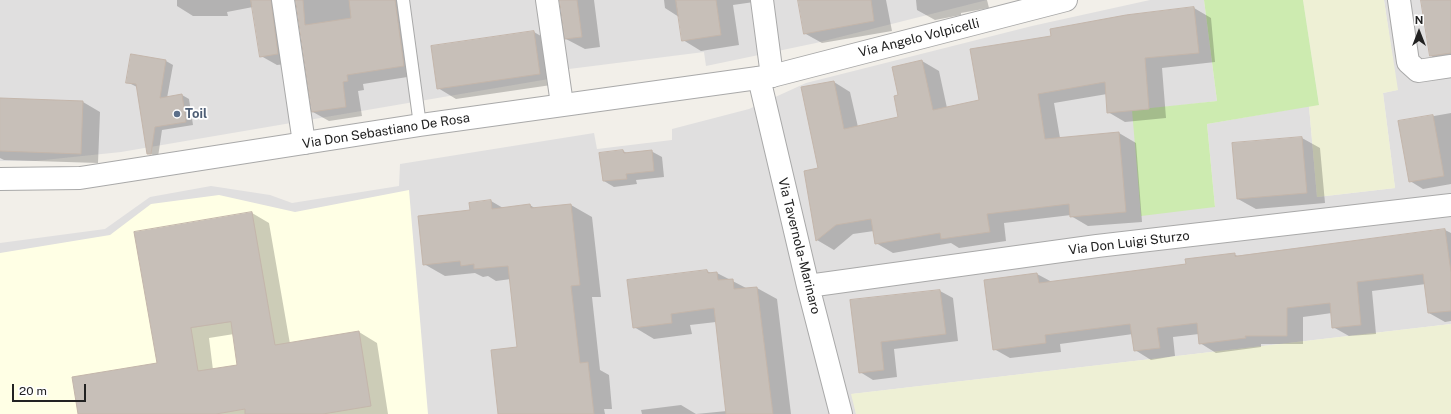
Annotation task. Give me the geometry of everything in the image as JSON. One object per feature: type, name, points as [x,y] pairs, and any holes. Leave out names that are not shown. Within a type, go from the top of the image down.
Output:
[{"type":"street","points":[[283,0],[304,143]]},
{"type":"street","points":[[547,0],[562,104]]},
{"type":"street","name":"Via Tavernola-Marinaro","points":[[762,0],[765,77],[808,286],[841,414]]},
{"type":"street","name":"Via Angelo Volpicelli","points":[[765,77],[1066,0]]},
{"type":"street","points":[[1399,0],[1408,62],[1418,71],[1451,66]]},
{"type":"street","name":"Via Don Sebastiano De Rosa","points":[[0,179],[80,178],[562,104],[765,77]]},
{"type":"street","name":"Via Don Luigi Sturzo","points":[[808,286],[1097,246],[1451,205]]},
{"type":"lane","points":[[403,0],[420,125]]},
{"type":"shaded area","points":[[0,0],[987,0],[816,43],[706,66],[704,52],[569,69],[570,75],[121,152],[35,161],[0,161]]},
{"type":"shaded area","points":[[1150,0],[1204,0],[1217,101],[1132,111],[1215,207],[1207,124],[1309,106],[1317,197],[1395,188],[1383,93],[1397,90],[1384,0],[1451,0],[1451,324],[852,394],[856,414],[0,414],[0,243],[105,229],[150,197],[211,186],[270,195],[292,203],[399,186],[400,164],[594,133],[597,149],[672,140],[672,129],[749,109],[806,83],[1032,26]]},
{"type":"shaded area","points":[[1303,0],[1384,0],[1398,90],[1383,93],[1395,188],[1317,197],[1309,106],[1319,104]]},
{"type":"shaded area","points":[[409,190],[428,414],[0,414],[0,253],[110,235],[151,204],[219,195],[295,212]]},
{"type":"shaded area","points":[[1451,324],[1451,414],[856,414],[851,394]]},
{"type":"green space","points":[[1204,0],[1303,0],[1319,105],[1207,124],[1215,207],[1141,216],[1132,110],[1217,101]]},
{"type":"building","points":[[251,0],[271,0],[278,54],[260,57]]},
{"type":"building","points":[[296,0],[303,0],[305,25],[351,18],[349,0],[395,0],[404,66],[347,75],[348,81],[343,82],[346,107],[312,112]]},
{"type":"building","points":[[560,0],[577,0],[582,37],[565,39]]},
{"type":"building","points":[[676,0],[716,0],[721,35],[682,41]]},
{"type":"building","points":[[798,0],[871,0],[874,21],[804,34]]},
{"type":"building","points":[[1421,0],[1451,0],[1451,53],[1430,56]]},
{"type":"building","points":[[1194,7],[1199,53],[1145,58],[1149,109],[1107,113],[1105,82],[1038,94],[1045,139],[1119,132],[1126,212],[1070,217],[1069,204],[987,214],[990,232],[941,239],[940,233],[875,244],[871,219],[836,225],[816,241],[804,171],[818,168],[801,87],[834,81],[844,129],[898,117],[894,96],[898,95],[892,67],[922,60],[933,110],[979,100],[970,49],[1051,36],[1050,29],[1126,15]]},
{"type":"building","points":[[534,31],[540,74],[437,89],[431,46]]},
{"type":"building","points":[[131,54],[166,60],[160,98],[182,94],[186,122],[155,127],[151,154],[147,154],[136,84],[126,83]]},
{"type":"building","points":[[0,98],[83,101],[81,154],[0,151]]},
{"type":"building","points":[[1433,115],[1444,176],[1409,182],[1398,121]]},
{"type":"building","points":[[1302,137],[1307,193],[1237,199],[1232,143]]},
{"type":"building","points":[[623,150],[624,153],[652,150],[654,171],[626,174],[627,179],[603,181],[599,153]]},
{"type":"building","points":[[491,200],[492,209],[530,204],[531,208],[571,204],[580,285],[571,286],[580,363],[588,362],[594,414],[498,414],[491,350],[517,347],[508,266],[474,269],[474,264],[461,266],[460,261],[423,265],[418,216],[470,210],[469,203]]},
{"type":"building","points":[[252,212],[275,345],[359,331],[371,406],[323,414],[245,414],[245,409],[216,414],[78,414],[72,377],[157,363],[134,232]],"holes":[[[231,322],[237,365],[198,371],[191,328]]]},
{"type":"building","points":[[1445,229],[1451,272],[1451,311],[1428,313],[1423,274],[1357,282],[1361,325],[1332,328],[1330,303],[1287,308],[1287,336],[1245,336],[1246,338],[1199,344],[1197,323],[1157,328],[1160,348],[1134,351],[1130,324],[1045,335],[1046,343],[993,350],[984,280],[1037,273],[1039,283],[1186,264],[1185,259],[1235,253],[1235,256]]},
{"type":"building","points":[[707,270],[708,273],[717,272],[718,280],[733,279],[734,289],[757,287],[773,414],[726,414],[714,308],[671,314],[672,323],[633,328],[627,280]]},
{"type":"building","points":[[940,290],[946,334],[881,342],[884,370],[859,373],[850,300]]},
{"type":"place","name":"Toil","points":[[177,114]]}]
